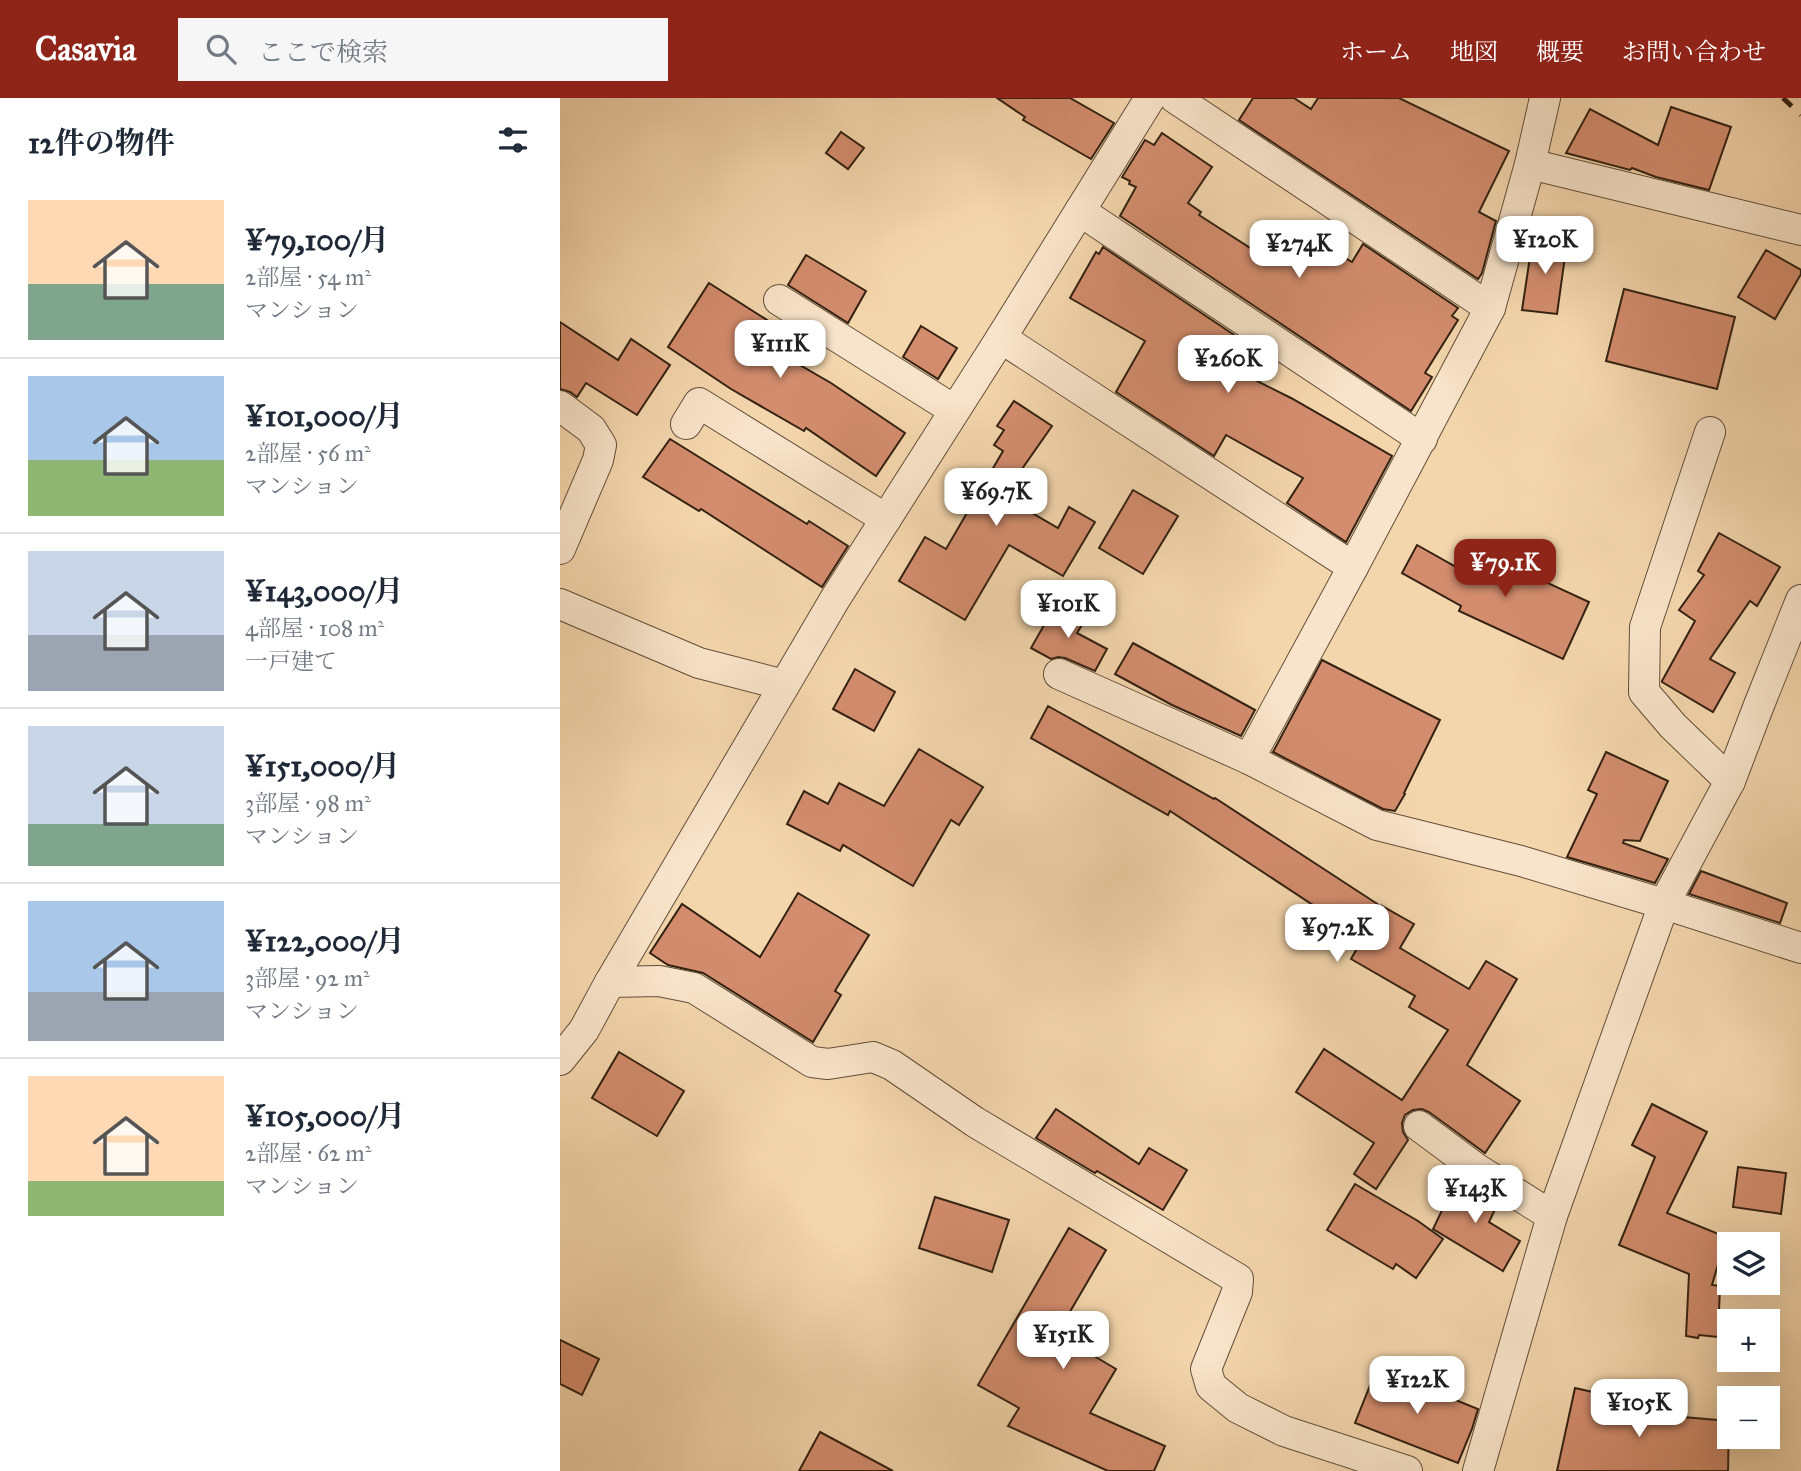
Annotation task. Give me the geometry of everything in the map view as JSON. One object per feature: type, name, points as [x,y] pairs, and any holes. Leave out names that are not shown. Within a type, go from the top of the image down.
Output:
[{"type":"street","points":[[560,1060],[584,1030],[835,599],[1150,98]]},
{"type":"street","points":[[1175,98],[1490,308]]},
{"type":"street","points":[[1249,759],[1490,308],[1530,164],[1545,98]]},
{"type":"street","points":[[1530,164],[1801,230]]},
{"type":"street","points":[[1080,211],[1422,439]]},
{"type":"street","points":[[779,300],[954,411]]},
{"type":"street","points":[[1001,338],[1353,567]]},
{"type":"street","points":[[686,424],[699,403],[886,519]]},
{"type":"street","points":[[560,406],[591,429],[601,445],[598,460],[560,549]]},
{"type":"street","points":[[1710,432],[1645,627],[1644,691],[1673,726],[1730,781]]},
{"type":"street","points":[[1478,1471],[1552,1216],[1664,904],[1730,781],[1801,600]]},
{"type":"street","points":[[560,604],[699,663],[784,685]]},
{"type":"street","points":[[1059,674],[1249,759],[1377,825],[1521,862],[1801,948]]},
{"type":"street","points":[[610,982],[660,981],[694,988],[812,1062],[828,1064],[873,1057],[892,1065],[975,1122],[1238,1279],[1237,1292],[1206,1369],[1211,1386],[1238,1408],[1284,1432],[1407,1471]]},
{"type":"street","points":[[560,1047],[584,1030]]},
{"type":"street","points":[[1419,1126],[1477,1169],[1552,1216]]},
{"type":"building","points":[[997,98],[1070,98],[1114,123],[1091,159],[1023,120],[1025,117]]},
{"type":"building","points":[[1253,98],[1294,98],[1311,109],[1318,98],[1399,98],[1509,151],[1479,212],[1496,221],[1478,279],[1239,120]]},
{"type":"building","points":[[1671,107],[1731,127],[1709,190],[1566,153],[1590,109],[1658,145]]},
{"type":"building","points":[[841,132],[864,148],[848,169],[826,153]]},
{"type":"building","points":[[1162,133],[1212,167],[1188,203],[1201,212],[1199,215],[1272,262],[1293,227],[1352,262],[1363,244],[1458,308],[1452,316],[1458,320],[1425,373],[1432,377],[1411,411],[1120,216],[1136,187],[1122,177],[1145,140],[1154,145]]},
{"type":"building","points":[[1533,237],[1567,242],[1557,314],[1522,310]]},
{"type":"building","points":[[1103,247],[1255,349],[1241,373],[1291,398],[1392,456],[1346,542],[1287,503],[1303,478],[1226,435],[1214,456],[1116,392],[1145,341],[1070,298],[1096,252],[1099,254]]},
{"type":"building","points":[[1766,250],[1801,270],[1775,319],[1738,297]]},
{"type":"building","points":[[806,255],[866,291],[848,323],[788,285]]},
{"type":"building","points":[[709,283],[767,320],[755,339],[831,383],[905,433],[876,476],[806,428],[804,431],[731,389],[668,347]]},
{"type":"building","points":[[1624,289],[1735,317],[1717,389],[1606,361]]},
{"type":"building","points":[[560,322],[618,360],[631,339],[670,365],[637,415],[586,383],[577,397],[560,389]]},
{"type":"building","points":[[921,326],[957,348],[938,379],[903,357]]},
{"type":"building","points":[[1014,401],[1052,426],[1003,496],[1058,528],[1069,507],[1095,522],[1063,576],[1009,545],[965,620],[899,581],[925,537],[946,549],[1003,451],[994,445],[1004,430],[997,426]]},
{"type":"building","points":[[670,439],[807,524],[809,521],[848,546],[822,587],[701,509],[699,511],[643,477]]},
{"type":"building","points":[[1133,490],[1178,516],[1143,574],[1099,548]]},
{"type":"building","points":[[1719,533],[1780,567],[1757,606],[1750,601],[1710,659],[1735,673],[1713,712],[1662,681],[1695,621],[1679,610],[1704,575],[1698,571]]},
{"type":"building","points":[[1417,545],[1474,577],[1485,554],[1589,602],[1563,659],[1459,611],[1461,606],[1402,573]]},
{"type":"building","points":[[1056,604],[1085,620],[1077,633],[1107,649],[1095,671],[1065,658],[1051,659],[1031,648]]},
{"type":"building","points":[[1133,643],[1255,710],[1241,736],[1172,705],[1115,674]]},
{"type":"building","points":[[1322,660],[1440,720],[1395,811],[1383,809],[1273,752]]},
{"type":"building","points":[[855,669],[895,692],[874,731],[833,709]]},
{"type":"building","points":[[1048,706],[1215,798],[1382,907],[1414,924],[1400,948],[1469,989],[1486,961],[1517,979],[1467,1065],[1520,1101],[1485,1153],[1429,1112],[1422,1109],[1413,1110],[1405,1115],[1402,1123],[1408,1140],[1376,1189],[1354,1174],[1374,1143],[1296,1092],[1324,1049],[1402,1100],[1448,1030],[1409,1007],[1415,996],[1351,959],[1363,938],[1170,811],[1168,815],[1031,738]]},
{"type":"building","points":[[919,749],[983,787],[959,825],[951,820],[913,886],[843,845],[840,851],[787,824],[804,791],[828,804],[839,783],[884,806]]},
{"type":"building","points":[[1606,752],[1668,781],[1640,841],[1624,840],[1623,843],[1668,859],[1655,883],[1567,857],[1597,794],[1588,790]]},
{"type":"building","points":[[1701,871],[1787,903],[1780,923],[1689,894]]},
{"type":"building","points":[[798,893],[869,935],[835,991],[841,995],[813,1042],[703,973],[668,965],[650,953],[682,904],[760,957]]},
{"type":"building","points":[[619,1052],[684,1091],[657,1136],[592,1098]]},
{"type":"building","points":[[1652,1104],[1707,1132],[1667,1213],[1717,1233],[1717,1268],[1712,1285],[1717,1286],[1717,1295],[1720,1295],[1717,1337],[1686,1336],[1689,1274],[1619,1245],[1655,1157],[1632,1145]]},
{"type":"building","points":[[1056,1109],[1139,1164],[1149,1148],[1187,1170],[1163,1210],[1036,1138]]},
{"type":"building","points":[[1738,1167],[1786,1173],[1781,1214],[1733,1207]]},
{"type":"building","points":[[1458,1177],[1498,1203],[1489,1222],[1520,1241],[1503,1271],[1433,1229]]},
{"type":"building","points":[[1355,1184],[1443,1239],[1416,1278],[1396,1264],[1393,1269],[1327,1230]]},
{"type":"building","points":[[935,1197],[1009,1220],[992,1272],[919,1248]]},
{"type":"building","points":[[1069,1228],[1106,1250],[1057,1334],[1116,1369],[1090,1413],[1165,1446],[1154,1471],[1108,1471],[1008,1426],[1019,1408],[978,1385]]},
{"type":"building","points":[[560,1340],[599,1359],[582,1395],[560,1384]]},
{"type":"building","points":[[1377,1368],[1478,1409],[1458,1463],[1355,1423]]},
{"type":"building","points":[[1575,1388],[1650,1405],[1648,1414],[1717,1420],[1717,1449],[1728,1449],[1728,1471],[1557,1471]]},
{"type":"building","points":[[820,1432],[893,1471],[799,1471]]},
{"type":"railway","points":[[1783,98],[1801,115]]}]
